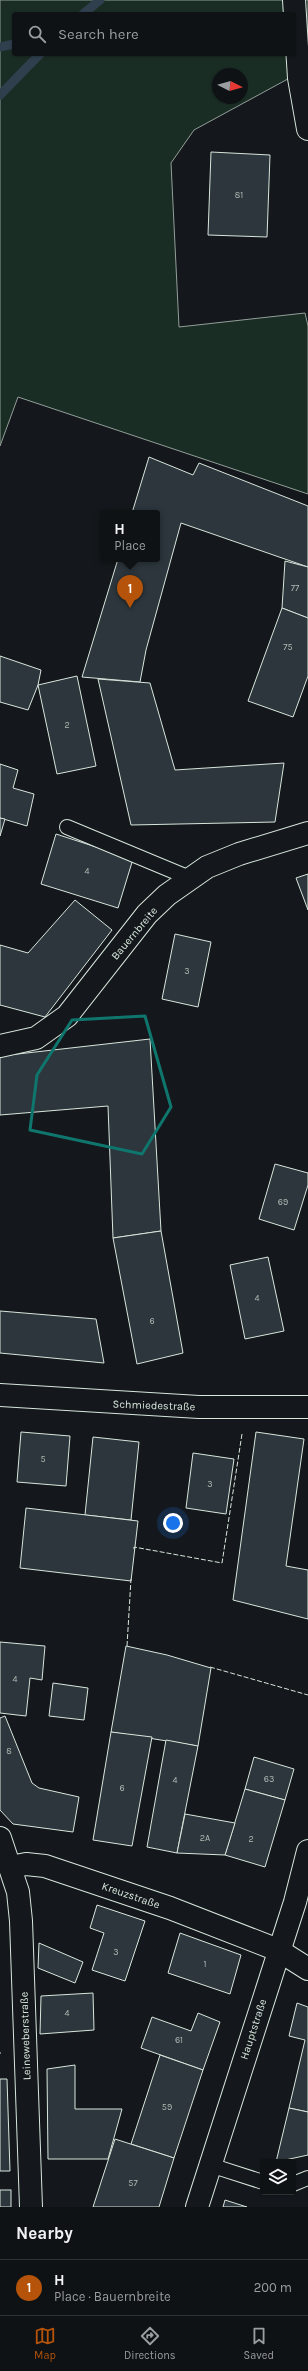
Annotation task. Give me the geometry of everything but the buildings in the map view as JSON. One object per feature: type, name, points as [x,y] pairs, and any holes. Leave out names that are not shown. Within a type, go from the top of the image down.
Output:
[{"type":"street","points":[[294,0],[295,12]]},
{"type":"street","points":[[296,31],[299,78],[308,129]]},
{"type":"street","name":"Bauernbreite","points":[[0,1046],[36,1038],[67,1016],[147,914],[167,895],[192,879],[207,867],[239,854],[308,833]]},
{"type":"street","name":"Schmiedestraße","points":[[0,1395],[199,1407],[308,1407]]},
{"type":"street","points":[[0,1838],[11,1867]]},
{"type":"street","name":"Hauptstraße","points":[[197,2207],[294,1902],[308,1852]]},
{"type":"street","name":"Kreuzstraße","points":[[11,1867],[26,1864],[45,1866],[170,1908],[278,1950],[308,1969]]},
{"type":"street","name":"Leineweberstraße","points":[[11,1867],[18,1892],[21,1921],[31,2207]]},
{"type":"lane","points":[[67,827],[192,879]]},
{"type":"lane","points":[[210,2165],[260,2181]]},
{"type":"lane","points":[[296,2183],[308,2178]]},
{"type":"highlighted area","points":[[145,1016],[171,1107],[142,1154],[30,1130],[37,1075],[72,1020]]},
{"type":"green space","points":[[0,0],[308,0],[308,68],[248,101],[248,68],[212,68],[212,104],[242,104],[194,130],[171,163],[179,327],[305,313],[308,326],[308,494],[18,397],[0,446]]},
{"type":"waterway","points":[[85,12],[100,0]]},
{"type":"waterway","points":[[0,47],[12,44]]},
{"type":"waterway","points":[[0,95],[38,56]]},
{"type":"fence","points":[[134,1549],[134,1547],[222,1563],[242,1434]]},
{"type":"fence","points":[[127,1646],[131,1579]]},
{"type":"fence","points":[[210,1667],[308,1695]]},
{"type":"place","name":"H","points":[[130,608]]}]
